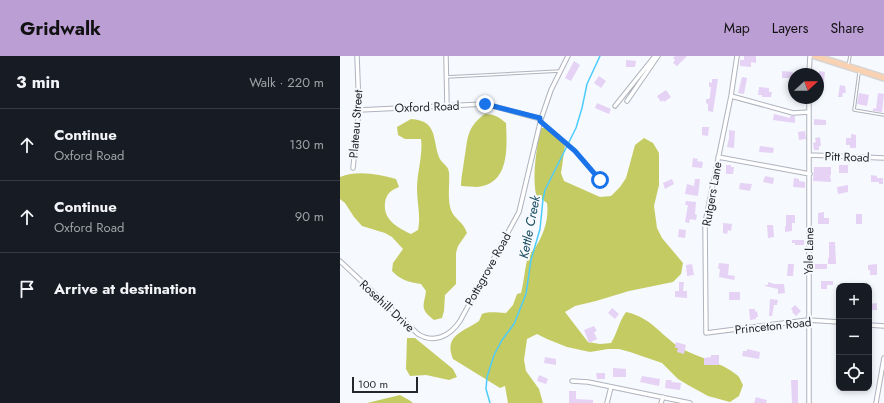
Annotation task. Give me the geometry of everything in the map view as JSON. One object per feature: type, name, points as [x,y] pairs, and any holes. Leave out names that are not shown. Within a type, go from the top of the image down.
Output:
[{"type":"main road","points":[[819,56],[834,59],[848,66],[884,78]]},
{"type":"street","name":"Plateau Street","points":[[353,168],[359,110],[357,56]]},
{"type":"street","points":[[446,56],[447,106]]},
{"type":"street","name":"Pottsgrove Road","points":[[440,338],[452,332],[460,321],[519,212],[540,120],[551,90],[568,56]]},
{"type":"street","points":[[616,106],[655,56]]},
{"type":"street","points":[[627,102],[658,56]]},
{"type":"street","name":"Rutgers Lane","points":[[706,333],[705,223],[731,96],[737,56]]},
{"type":"street","points":[[809,68],[810,56]]},
{"type":"street","points":[[731,96],[793,113],[809,112]]},
{"type":"street","name":"Oxford Road","points":[[359,110],[485,104],[540,120]]},
{"type":"street","name":"Yale Lane","points":[[809,104],[809,403]]},
{"type":"street","name":"Pitt Road","points":[[810,155],[884,158]]},
{"type":"street","points":[[718,157],[810,174]]},
{"type":"street","name":"Rosehill Drive","points":[[340,261],[418,334],[430,339],[440,338]]},
{"type":"street","name":"Princeton Road","points":[[706,333],[808,320],[836,322]]},
{"type":"street","points":[[872,324],[884,326]]},
{"type":"street","points":[[876,403],[884,358]]},
{"type":"street","points":[[572,381],[588,382],[690,403]]},
{"type":"street","points":[[607,403],[611,387]]},
{"type":"street","points":[[661,403],[663,397]]},
{"type":"lane","points":[[848,66],[850,56]]},
{"type":"lane","points":[[859,69],[854,110],[884,115]]},
{"type":"lane","points":[[446,77],[560,71]]},
{"type":"lane","name":"Oxford Road","points":[[540,120],[570,147],[600,180]]},
{"type":"green space","points":[[485,114],[496,116],[506,123],[506,153],[501,172],[496,179],[488,184],[477,187],[461,186],[468,135],[474,124]]},
{"type":"green space","points":[[411,119],[420,120],[430,127],[439,157],[449,172],[449,196],[452,213],[467,233],[458,246],[456,253],[456,284],[445,295],[442,318],[434,320],[424,310],[426,291],[421,284],[398,277],[392,271],[393,263],[403,249],[392,237],[385,233],[362,226],[345,203],[340,199],[340,177],[361,173],[375,174],[396,179],[399,187],[391,191],[386,197],[386,214],[392,223],[406,232],[411,234],[418,230],[419,214],[417,189],[421,139],[405,139],[398,135],[397,127]]},
{"type":"green space","points":[[540,128],[548,128],[565,146],[561,173],[564,181],[600,197],[611,196],[620,187],[626,178],[635,145],[644,138],[653,143],[659,153],[659,185],[654,206],[657,228],[662,238],[683,263],[681,274],[673,282],[629,291],[575,306],[565,312],[588,342],[600,344],[611,343],[626,312],[634,314],[654,326],[679,347],[723,366],[737,375],[743,385],[739,396],[730,402],[708,396],[678,379],[662,363],[630,352],[619,349],[608,349],[590,352],[567,347],[537,334],[527,339],[524,360],[526,371],[539,389],[543,403],[508,403],[505,386],[500,388],[453,359],[451,344],[457,335],[479,321],[482,314],[491,312],[506,313],[513,305],[517,294],[521,293],[529,255],[541,237],[547,215],[547,203],[536,195],[535,186],[535,161]]},
{"type":"green space","points":[[407,338],[415,338],[453,369],[457,377],[449,380],[426,375],[410,376],[406,369]]},
{"type":"green space","points":[[400,395],[413,403],[367,403]]},
{"type":"building","points":[[675,56],[687,56],[677,66],[673,63],[675,60],[673,58]]},
{"type":"building","points":[[744,56],[756,56],[756,63],[751,62],[751,67],[740,66],[740,60],[744,60]]},
{"type":"building","points":[[626,60],[636,61],[635,67],[626,67]]},
{"type":"building","points":[[574,61],[580,65],[571,81],[565,78]]},
{"type":"building","points":[[782,71],[788,72],[788,78],[782,78]]},
{"type":"building","points":[[599,76],[606,81],[601,88],[594,83]]},
{"type":"building","points":[[742,77],[747,78],[744,94],[738,93]]},
{"type":"building","points":[[712,79],[718,79],[713,112],[708,111],[708,104],[706,103],[706,99],[709,99],[710,97],[711,87],[709,87],[709,82],[712,83]]},
{"type":"building","points":[[840,85],[845,86],[846,93],[843,93],[842,97],[838,97]]},
{"type":"building","points":[[759,87],[769,88],[769,92],[772,92],[771,97],[762,97],[762,95],[758,95]]},
{"type":"building","points":[[666,90],[671,97],[664,102],[663,100],[661,102],[657,96]]},
{"type":"building","points":[[859,93],[869,95],[867,106],[857,104]]},
{"type":"building","points":[[878,93],[884,94],[882,112],[873,111],[873,108],[876,109]]},
{"type":"building","points":[[597,103],[611,109],[609,114],[595,108]]},
{"type":"building","points":[[774,114],[790,118],[790,116],[795,116],[795,123],[773,120]]},
{"type":"building","points":[[814,119],[826,120],[826,125],[814,125]]},
{"type":"building","points":[[702,127],[709,127],[708,136],[702,135]]},
{"type":"building","points":[[729,130],[735,131],[734,148],[727,147]]},
{"type":"building","points":[[805,131],[806,139],[799,140],[798,132]]},
{"type":"building","points":[[851,134],[856,135],[856,148],[850,148],[850,145],[846,145],[846,138],[851,138]]},
{"type":"building","points":[[820,137],[821,146],[819,146],[819,150],[814,150],[813,143],[816,142],[815,138]]},
{"type":"building","points":[[760,146],[774,148],[773,153],[759,152]]},
{"type":"building","points":[[693,158],[698,159],[697,161],[703,162],[702,168],[692,167]]},
{"type":"building","points":[[726,165],[731,165],[731,167],[734,167],[733,174],[726,174]]},
{"type":"building","points":[[839,165],[848,165],[848,173],[839,173]]},
{"type":"building","points":[[814,167],[831,167],[831,182],[813,181]]},
{"type":"building","points":[[871,175],[877,176],[877,178],[883,178],[883,184],[879,184],[879,182],[871,182]]},
{"type":"building","points":[[765,176],[774,178],[773,184],[763,182]]},
{"type":"building","points":[[794,178],[805,182],[805,188],[793,187]]},
{"type":"building","points":[[672,179],[674,184],[665,189],[663,183]]},
{"type":"building","points":[[695,179],[700,179],[698,196],[685,194],[687,184],[694,186]]},
{"type":"building","points":[[740,183],[752,184],[750,191],[739,189]]},
{"type":"building","points":[[848,185],[848,192],[838,194],[837,187]]},
{"type":"building","points":[[686,201],[696,202],[696,220],[690,219],[689,223],[685,222],[688,205],[685,205]]},
{"type":"building","points":[[824,212],[824,218],[829,218],[829,224],[818,224],[818,213]]},
{"type":"building","points":[[856,214],[862,214],[862,224],[856,224]]},
{"type":"building","points":[[786,215],[795,215],[795,223],[792,223],[792,231],[785,232]]},
{"type":"building","points":[[723,223],[732,224],[731,231],[728,230],[727,234],[723,233]]},
{"type":"building","points":[[767,225],[773,225],[774,237],[768,238]]},
{"type":"building","points":[[679,229],[686,230],[685,238],[678,237]]},
{"type":"building","points":[[792,240],[804,240],[804,245],[795,245],[795,243],[792,243]]},
{"type":"building","points":[[829,242],[835,242],[836,264],[828,264]]},
{"type":"building","points":[[719,263],[729,264],[728,275],[735,276],[734,280],[719,277]]},
{"type":"building","points":[[692,264],[694,275],[687,276],[686,265]]},
{"type":"building","points":[[788,264],[794,264],[793,276],[787,276]]},
{"type":"building","points":[[815,264],[827,264],[827,269],[815,269]]},
{"type":"building","points":[[877,264],[877,275],[870,275],[868,265]]},
{"type":"building","points":[[821,281],[833,281],[833,285],[827,285],[827,289],[821,289]]},
{"type":"building","points":[[679,282],[684,282],[683,291],[687,291],[687,298],[675,297],[675,291],[679,291]]},
{"type":"building","points":[[768,282],[774,284],[784,284],[785,293],[778,294],[778,289],[765,286],[768,285]]},
{"type":"building","points":[[729,292],[740,292],[740,300],[729,300]]},
{"type":"building","points":[[770,299],[778,300],[777,305],[774,305],[772,316],[769,316]]},
{"type":"building","points":[[877,303],[877,310],[872,310],[872,304]]},
{"type":"building","points":[[795,305],[801,311],[796,316],[791,309]]},
{"type":"building","points":[[612,308],[619,314],[615,319],[608,313]]},
{"type":"building","points":[[749,309],[755,309],[755,312],[757,311],[758,317],[756,317],[756,319],[750,320]]},
{"type":"building","points":[[594,326],[597,331],[594,332],[597,339],[589,343],[584,330]]},
{"type":"building","points":[[676,342],[686,345],[684,354],[677,352],[678,348],[675,348]]},
{"type":"building","points":[[747,349],[760,352],[759,359],[742,356],[743,351],[747,351]]},
{"type":"building","points":[[711,355],[719,355],[719,365],[704,365],[704,358],[711,357]]},
{"type":"building","points":[[545,357],[556,359],[556,365],[544,363]]},
{"type":"building","points":[[613,368],[626,369],[626,377],[613,377]]},
{"type":"building","points":[[596,373],[605,373],[605,379],[597,379]]},
{"type":"building","points":[[539,375],[548,379],[546,384],[537,381]]},
{"type":"building","points":[[642,376],[660,379],[659,386],[640,382]]},
{"type":"building","points":[[666,380],[681,383],[680,390],[665,388]]},
{"type":"building","points":[[791,380],[798,380],[798,403],[792,403]]},
{"type":"building","points":[[569,391],[576,391],[576,399],[593,400],[593,403],[569,403]]},
{"type":"building","points":[[756,397],[767,400],[766,403],[754,403]]},
{"type":"waterway","name":"Kettle Creek","points":[[490,403],[486,389],[487,377],[494,355],[502,340],[514,324],[526,294],[531,260],[540,229],[545,190],[576,128],[587,84],[600,56]]},
{"type":"route","points":[[485,104],[540,118],[540,121],[575,151],[600,180]]}]
